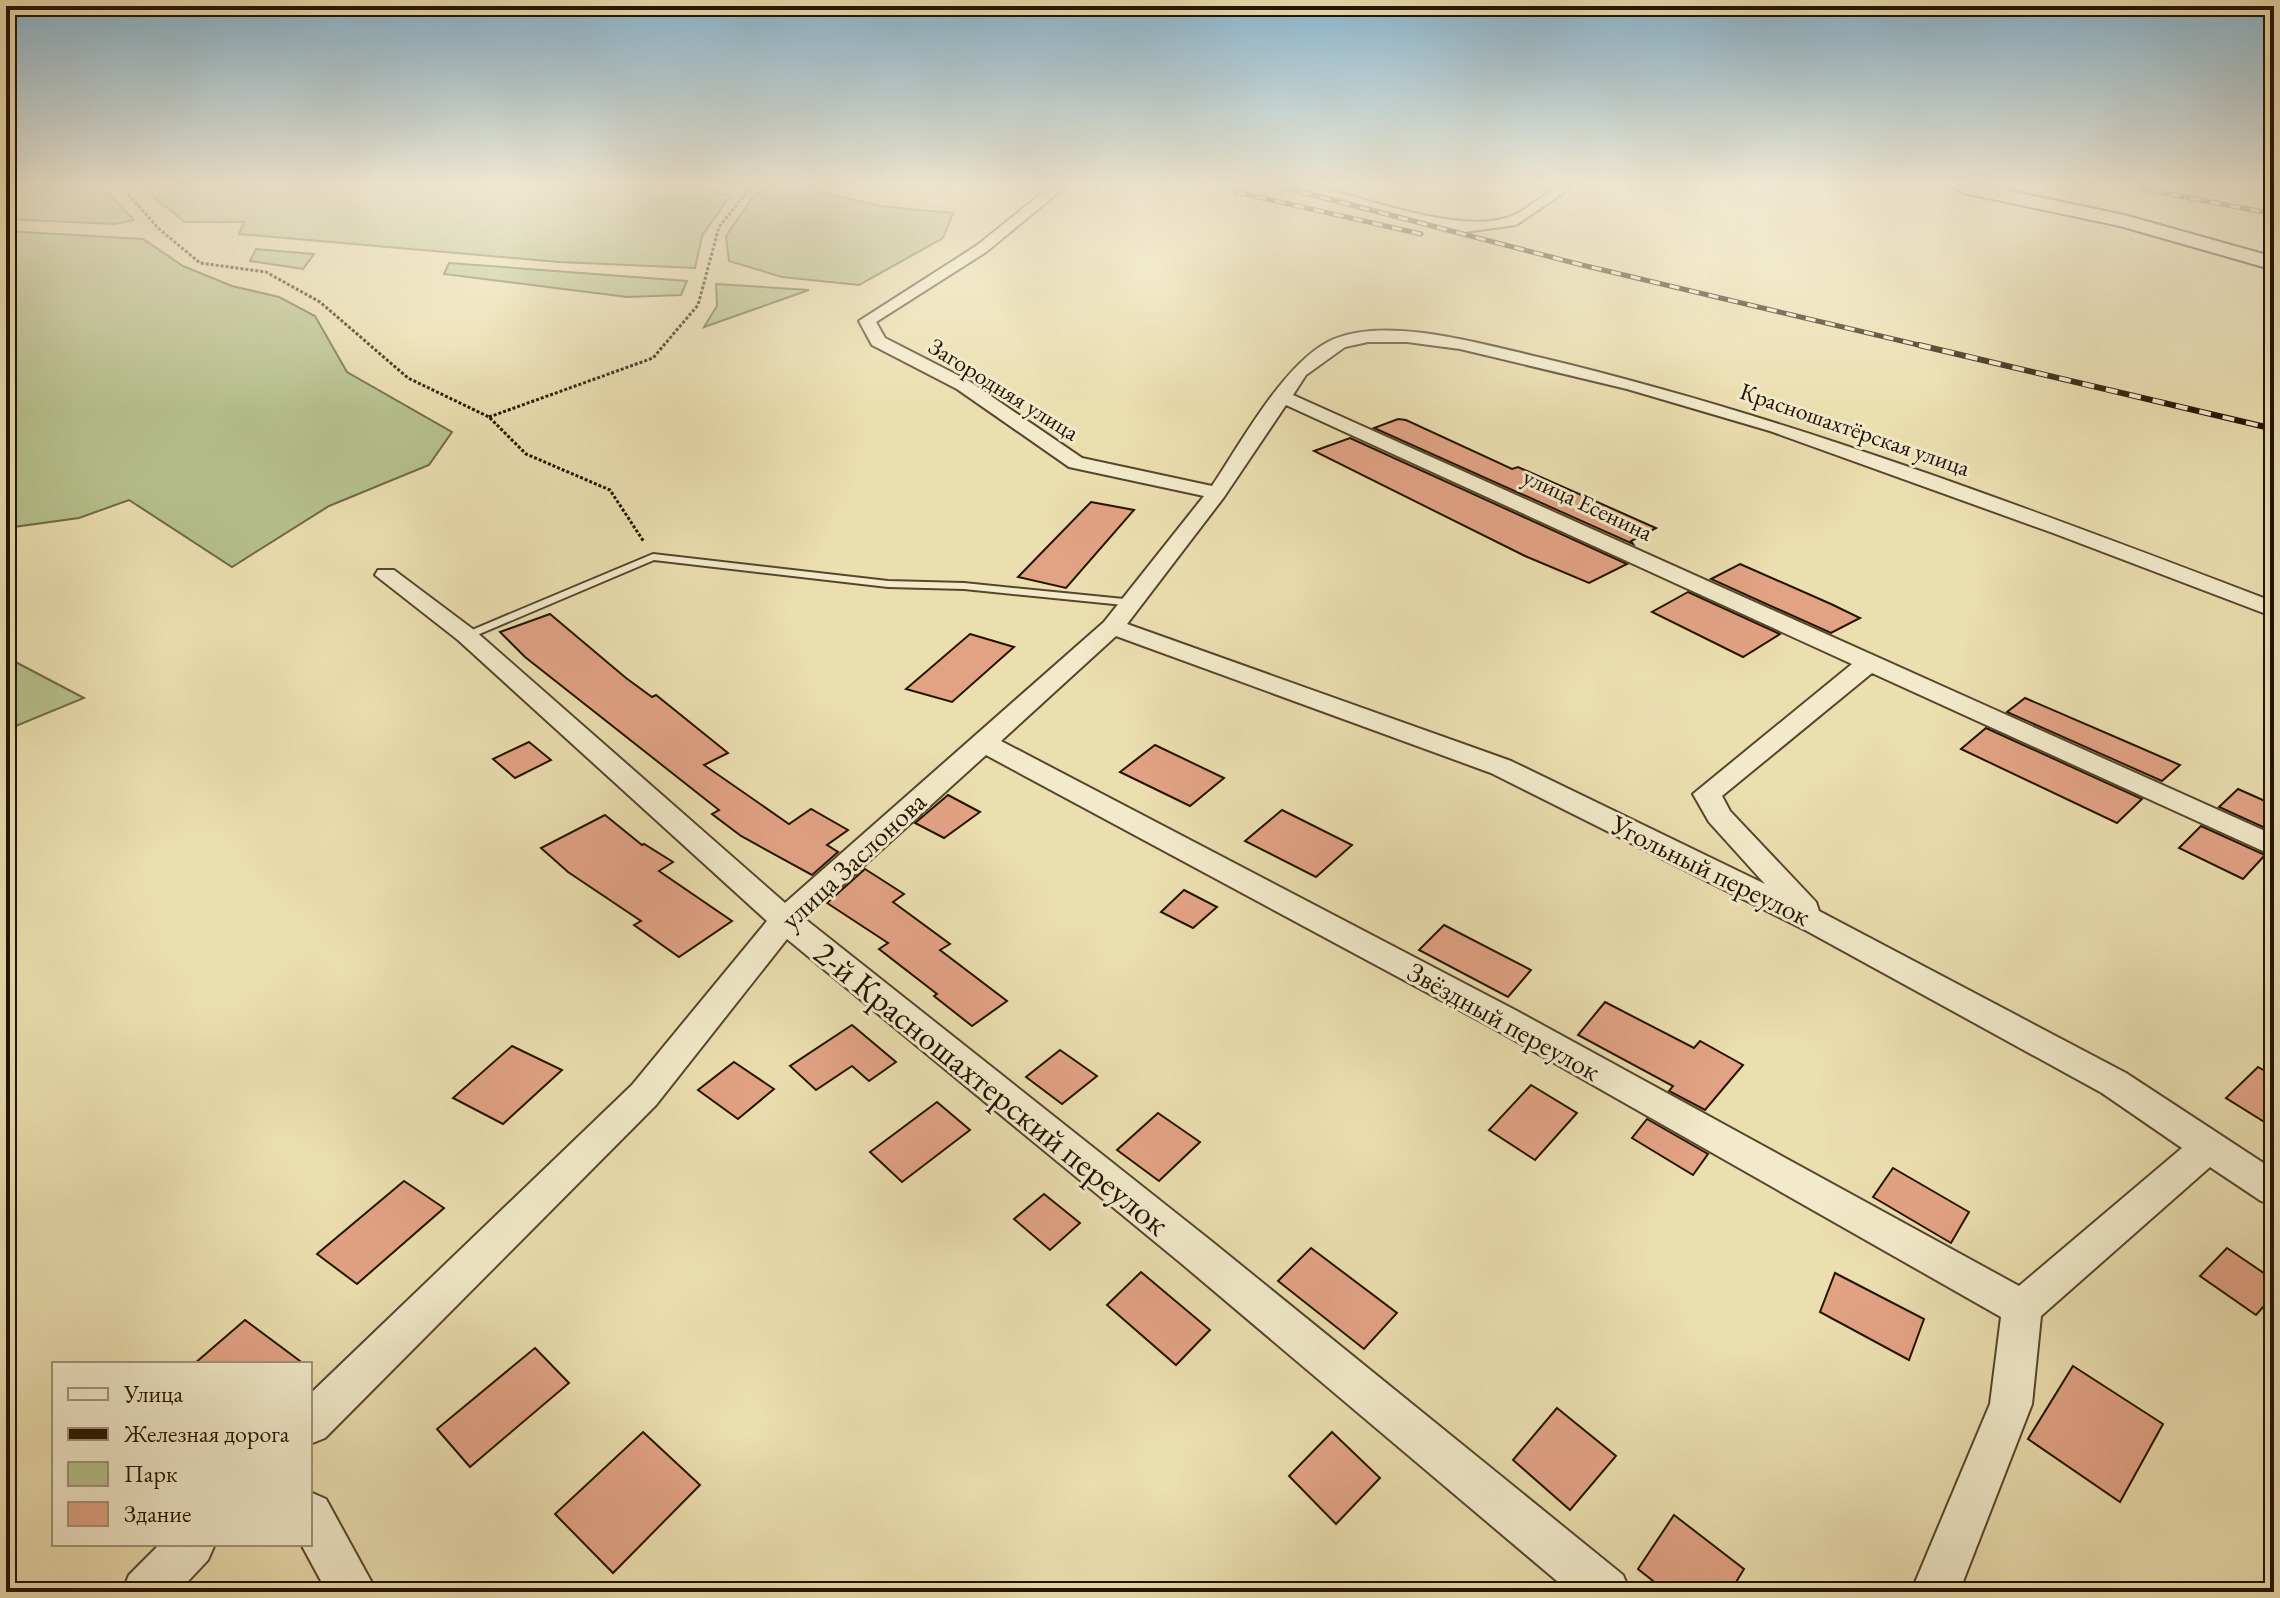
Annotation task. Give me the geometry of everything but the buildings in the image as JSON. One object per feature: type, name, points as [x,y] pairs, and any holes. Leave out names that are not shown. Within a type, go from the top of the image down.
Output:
[{"type":"street","name":"Загородняя улица","points":[[961,262],[867,321],[878,341],[963,385],[1076,463],[1217,493]]},
{"type":"street","name":"улица Заслонова","points":[[312,1421],[644,1095],[785,920],[1112,627],[1134,603],[1217,493],[1285,398],[1300,371],[1339,343],[1368,337],[1407,337]]},
{"type":"street","name":"Красношахтёрская улица","points":[[1407,337],[1460,344],[1632,385],[1777,427],[2061,528],[2274,610]]},
{"type":"street","name":"улица Есенина","points":[[1285,398],[1551,515],[1867,664]]},
{"type":"street","name":"2-й Красношахтерский переулок","points":[[386,575],[466,635],[785,920],[1196,1252],[1606,1592]]},
{"type":"street","name":"Угольный переулок","points":[[1112,627],[1501,767],[1818,923],[2114,1083],[2274,1190]]},
{"type":"street","points":[[1818,923],[1719,816],[1707,794],[1867,664],[2274,846]]},
{"type":"street","name":"Звёздный переулок","points":[[982,742],[1244,877],[1734,1143],[2022,1308]]},
{"type":"street","points":[[1935,1592],[2011,1404],[2022,1308],[2207,1148]]},
{"type":"street","points":[[312,1519],[353,1592]]},
{"type":"street","points":[[146,1592],[190,1546]]},
{"type":"lane","points":[[466,635],[653,557],[888,584],[964,586],[1134,603]]},
{"type":"path","points":[[198,262],[266,272],[320,302],[408,378],[489,417],[526,454],[610,490],[653,557]]},
{"type":"path","points":[[489,417],[653,358],[698,305],[710,262]]},
{"type":"green space","points":[[6,262],[176,262],[232,286],[279,297],[315,316],[347,372],[452,432],[429,465],[329,506],[232,567],[129,500],[79,518],[6,528]]},
{"type":"green space","points":[[254,262],[308,262],[303,269]]},
{"type":"green space","points":[[554,262],[696,262],[695,268]]},
{"type":"green space","points":[[731,262],[901,262],[859,285],[782,277]]},
{"type":"green space","points":[[449,263],[687,281],[681,295],[627,297],[444,274]]},
{"type":"green space","points":[[716,284],[809,290],[704,327],[717,306]]},
{"type":"green space","points":[[6,657],[84,698],[6,730]]},
{"type":"railway","points":[[1569,262],[1927,347]]},
{"type":"railway","points":[[1919,345],[2274,429]]}]
